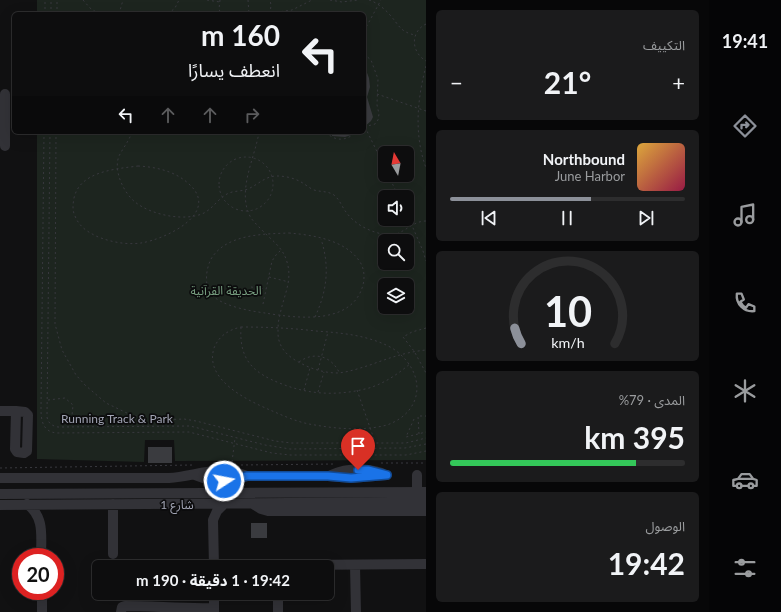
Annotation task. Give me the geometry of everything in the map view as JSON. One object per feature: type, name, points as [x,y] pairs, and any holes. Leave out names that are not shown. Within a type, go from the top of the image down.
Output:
[{"type":"street","points":[[5,94],[3,114],[5,146]]},
{"type":"street","points":[[0,411],[16,411]]},
{"type":"street","points":[[0,478],[168,478],[195,475],[213,470],[231,471],[247,476]]},
{"type":"street","points":[[195,475],[206,479],[224,481],[247,476],[328,476]]},
{"type":"street","points":[[195,475],[196,493]]},
{"type":"street","points":[[417,475],[421,493]]},
{"type":"street","points":[[55,478],[55,494]]},
{"type":"street","name":"شارع 1","points":[[0,494],[421,493]]},
{"type":"street","points":[[386,502],[395,509],[406,512]]},
{"type":"street","name":"شارع 1","points":[[0,504],[426,502]]},
{"type":"street","points":[[251,503],[268,511],[426,511]]},
{"type":"street","points":[[27,504],[36,513],[41,524]]},
{"type":"street","points":[[41,548],[41,524],[46,513],[55,504]]},
{"type":"street","points":[[113,504],[114,554]]},
{"type":"street","points":[[202,504],[213,520]]},
{"type":"street","points":[[214,560],[213,520],[224,504]]},
{"type":"street","points":[[334,565],[426,564]]},
{"type":"street","points":[[355,565],[356,612]]},
{"type":"street","points":[[42,600],[42,612]]},
{"type":"street","points":[[278,600],[278,612]]},
{"type":"street","points":[[121,612],[122,607],[125,606],[161,606],[214,610]]},
{"type":"path","points":[[45,0],[45,12]]},
{"type":"path","points":[[51,0],[51,12]]},
{"type":"path","points":[[57,0],[57,12]]},
{"type":"path","points":[[83,0],[96,12]]},
{"type":"path","points":[[120,12],[123,0]]},
{"type":"path","points":[[170,12],[175,8],[179,0]]},
{"type":"path","points":[[207,0],[220,1],[220,12]]},
{"type":"path","points":[[248,0],[249,12]]},
{"type":"path","points":[[270,0],[270,12]]},
{"type":"path","points":[[281,12],[292,10],[312,0]]},
{"type":"path","points":[[330,0],[342,2],[358,0]]},
{"type":"path","points":[[369,0],[390,15],[400,28],[409,34],[415,35]]},
{"type":"path","points":[[366,28],[381,0]]},
{"type":"path","points":[[426,24],[419,29],[415,35],[414,43],[416,51],[421,58],[426,61]]},
{"type":"path","points":[[366,56],[371,60],[378,80],[377,105],[379,114],[378,120],[375,124],[366,126]]},
{"type":"path","points":[[426,66],[421,85],[418,109],[420,146],[426,168]]},
{"type":"path","points":[[377,94],[426,111]]},
{"type":"path","points":[[366,131],[378,154]]},
{"type":"path","points":[[44,134],[41,409],[45,428],[53,432],[194,433],[272,453],[290,455],[406,455],[426,451]]},
{"type":"path","name":"Running Track & Park","points":[[50,134],[47,417],[50,423],[55,426],[190,426],[266,445],[290,449],[405,448],[426,444]]},
{"type":"path","points":[[56,134],[55,324],[58,337],[68,363],[85,385],[106,403],[118,410],[145,418],[196,421],[287,443],[410,442],[426,438]]},
{"type":"path","points":[[131,134],[119,156],[118,169],[121,181],[126,192],[134,201],[155,213],[182,217],[194,217],[205,213],[222,197],[230,192],[246,190],[259,181],[277,176],[293,179],[316,190],[330,193],[338,198],[351,218],[364,228],[388,235],[395,234],[407,229],[410,226]]},
{"type":"path","points":[[259,134],[246,190],[249,211],[255,222],[277,243],[287,261],[289,282],[279,315],[278,327],[278,338],[282,348],[289,357],[304,366],[318,370],[340,373],[361,368],[402,354],[426,350]]},
{"type":"path","points":[[329,134],[334,138],[341,140],[348,138],[353,134]]},
{"type":"path","points":[[237,158],[253,158],[263,163],[270,172],[273,188],[268,200],[260,208],[243,212],[229,206],[222,197],[218,182],[221,172],[228,163],[237,158]]},
{"type":"path","points":[[138,166],[158,168],[177,175],[190,184],[197,193],[199,199],[194,217],[184,226],[152,241],[131,244],[101,238],[83,229],[77,222],[73,204],[75,194],[80,186],[90,178],[101,173],[138,166]]},
{"type":"path","points":[[414,223],[426,221]]},
{"type":"path","points":[[413,226],[426,262]]},
{"type":"path","points":[[266,234],[300,234],[321,239],[341,245],[357,257],[363,269],[364,282],[362,290],[357,298],[351,304],[334,313],[315,317],[297,318],[256,312],[218,299],[212,294],[208,287],[206,279],[211,259],[218,251],[236,240],[266,234]]},
{"type":"path","points":[[315,317],[324,295],[326,284],[326,261],[321,239]]},
{"type":"path","points":[[263,304],[272,261],[282,250]]},
{"type":"path","points":[[269,276],[289,282]]},
{"type":"path","points":[[251,287],[266,289]]},
{"type":"path","points":[[241,327],[240,337],[242,348],[252,366],[268,379],[304,391],[318,393],[341,393],[357,390],[381,383],[397,374],[411,363]]},
{"type":"path","points":[[407,416],[387,425],[370,428],[331,428],[293,420],[247,400],[234,391],[217,373],[214,366],[214,351],[216,344],[226,332],[241,327],[278,327],[356,335],[368,338],[402,354],[414,366]]},
{"type":"path","points":[[426,328],[412,332],[403,337],[414,351],[426,373]]},
{"type":"path","points":[[318,370],[328,332]]},
{"type":"path","points":[[299,362],[310,356],[322,356],[333,362],[340,373]]},
{"type":"path","points":[[304,391],[311,368]]},
{"type":"path","points":[[318,393],[324,371]]},
{"type":"path","points":[[357,390],[375,443]]},
{"type":"path","points":[[48,400],[65,398],[73,404],[71,426]]},
{"type":"path","points":[[419,434],[418,416],[426,416]]},
{"type":"path","points":[[414,419],[406,437],[426,432]]},
{"type":"path","points":[[231,471],[235,437]]},
{"type":"green space","name":"الحديقة القرآنية","points":[[37,0],[426,0],[426,460],[175,461],[174,440],[145,440],[144,462],[37,459],[37,134],[366,134],[366,12],[37,12]]},
{"type":"building","points":[[366,70],[370,87],[367,97],[373,117],[366,125]]},
{"type":"building","points":[[332,134],[354,134],[345,137],[332,136]]},
{"type":"building","points":[[148,447],[172,447],[172,463],[148,463]]},
{"type":"building","points":[[251,523],[267,523],[267,538],[251,538]]},
{"type":"route","points":[[224,481],[247,476],[328,476],[351,478],[387,475],[368,470],[358,470]]}]
